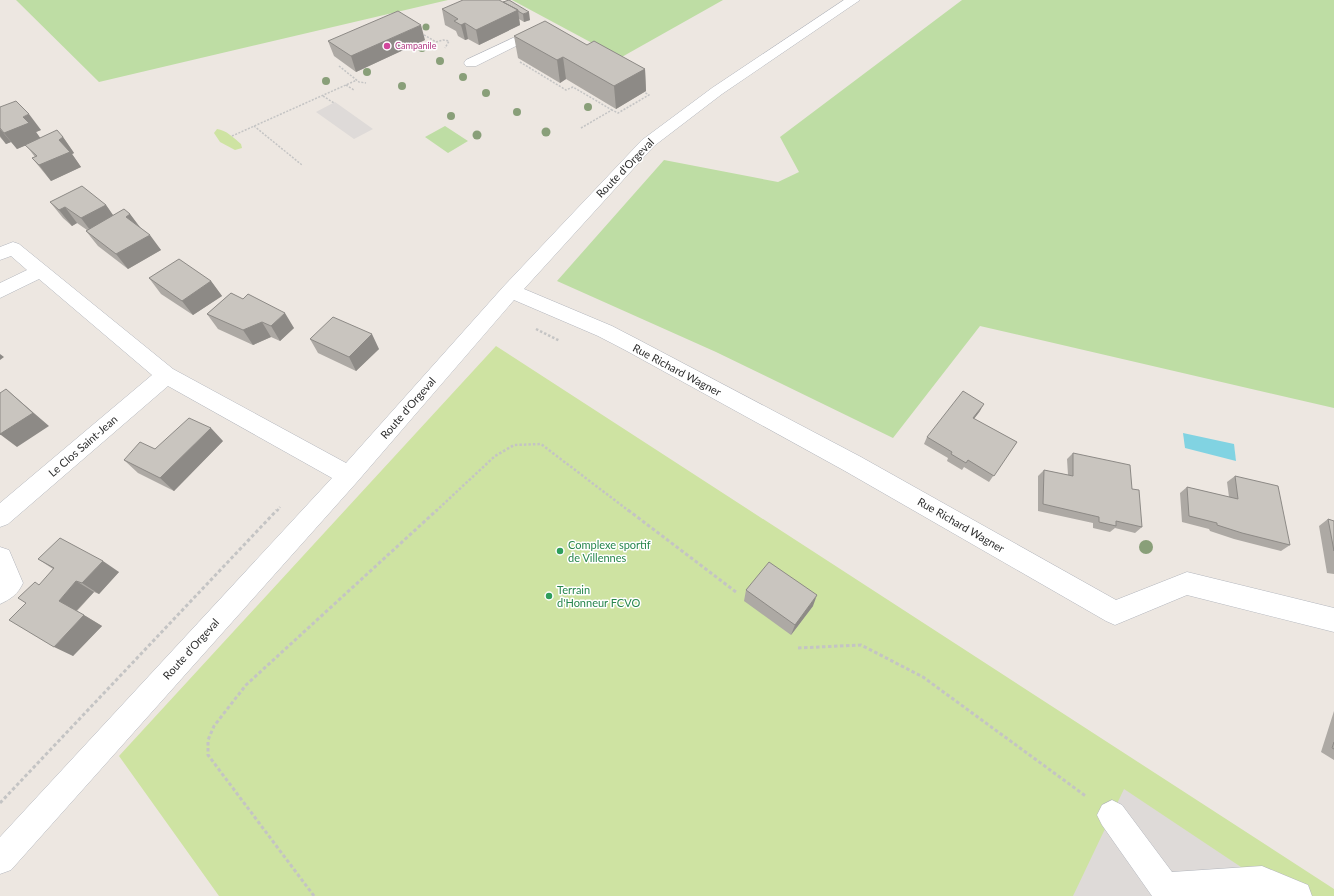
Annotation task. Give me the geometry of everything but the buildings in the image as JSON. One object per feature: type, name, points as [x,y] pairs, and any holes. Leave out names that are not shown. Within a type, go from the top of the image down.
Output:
[{"type":"street","name":"Route d'Orgeval","points":[[0,859],[349,475],[511,291],[648,143],[717,91],[853,0]]},
{"type":"street","points":[[471,63],[514,42]]},
{"type":"street","points":[[0,254],[13,248],[166,375],[349,475]]},
{"type":"street","points":[[0,291],[40,271]]},
{"type":"street","name":"Rue Richard Wagner","points":[[511,291],[605,331],[853,464],[1115,613],[1187,583],[1334,620]]},
{"type":"street","name":"Le Clos Saint-Jean","points":[[0,517],[166,375]]},
{"type":"street","points":[[0,558],[11,583],[0,592]]},
{"type":"street","points":[[1112,815],[1165,888],[1272,889],[1297,896]]},
{"type":"path","points":[[417,31],[436,42],[443,40],[449,41],[445,48]]},
{"type":"path","points":[[519,62],[566,90],[573,87],[618,113],[649,95],[644,92]]},
{"type":"path","points":[[339,66],[356,80],[366,83]]},
{"type":"path","points":[[232,136],[356,80]]},
{"type":"path","points":[[346,84],[354,90]]},
{"type":"path","points":[[323,95],[334,103]]},
{"type":"path","points":[[581,128],[612,110]]},
{"type":"path","points":[[254,126],[302,165]]},
{"type":"path","points":[[314,896],[208,755],[208,740],[218,722],[246,685],[495,456],[514,445],[541,444],[736,592]]},
{"type":"path","points":[[0,803],[281,506]]},
{"type":"path","points":[[798,648],[861,646],[923,677],[1112,815]]},
{"type":"green space","points":[[16,0],[448,0],[99,82]]},
{"type":"green space","points":[[512,0],[723,0],[620,58]]},
{"type":"green space","points":[[962,0],[1334,0],[1334,408],[980,326],[893,438],[716,352],[557,281],[664,160],[778,182],[799,172],[780,137]]},
{"type":"green space","points":[[445,126],[468,141],[448,153],[425,137]]},
{"type":"green space","points":[[217,129],[230,135],[241,144],[242,148],[235,150],[220,142],[214,133]]},
{"type":"green space","name":"Complexe sportif de Villennes","points":[[496,346],[1334,889],[1334,896],[219,896],[119,756]]},
{"type":"shaded area","points":[[335,102],[373,129],[354,139],[316,112]]},
{"type":"shaded area","points":[[1124,789],[1262,881],[1257,896],[1073,896]]},
{"type":"water","points":[[1183,433],[1234,444],[1236,461],[1185,448]]},
{"type":"place","name":"Campanile","points":[[387,46]]},
{"type":"place","name":"Complexe sportif de Villennes","points":[[560,551]]},
{"type":"place","name":"Terrain d'Honneur FCVO","points":[[549,596]]}]
